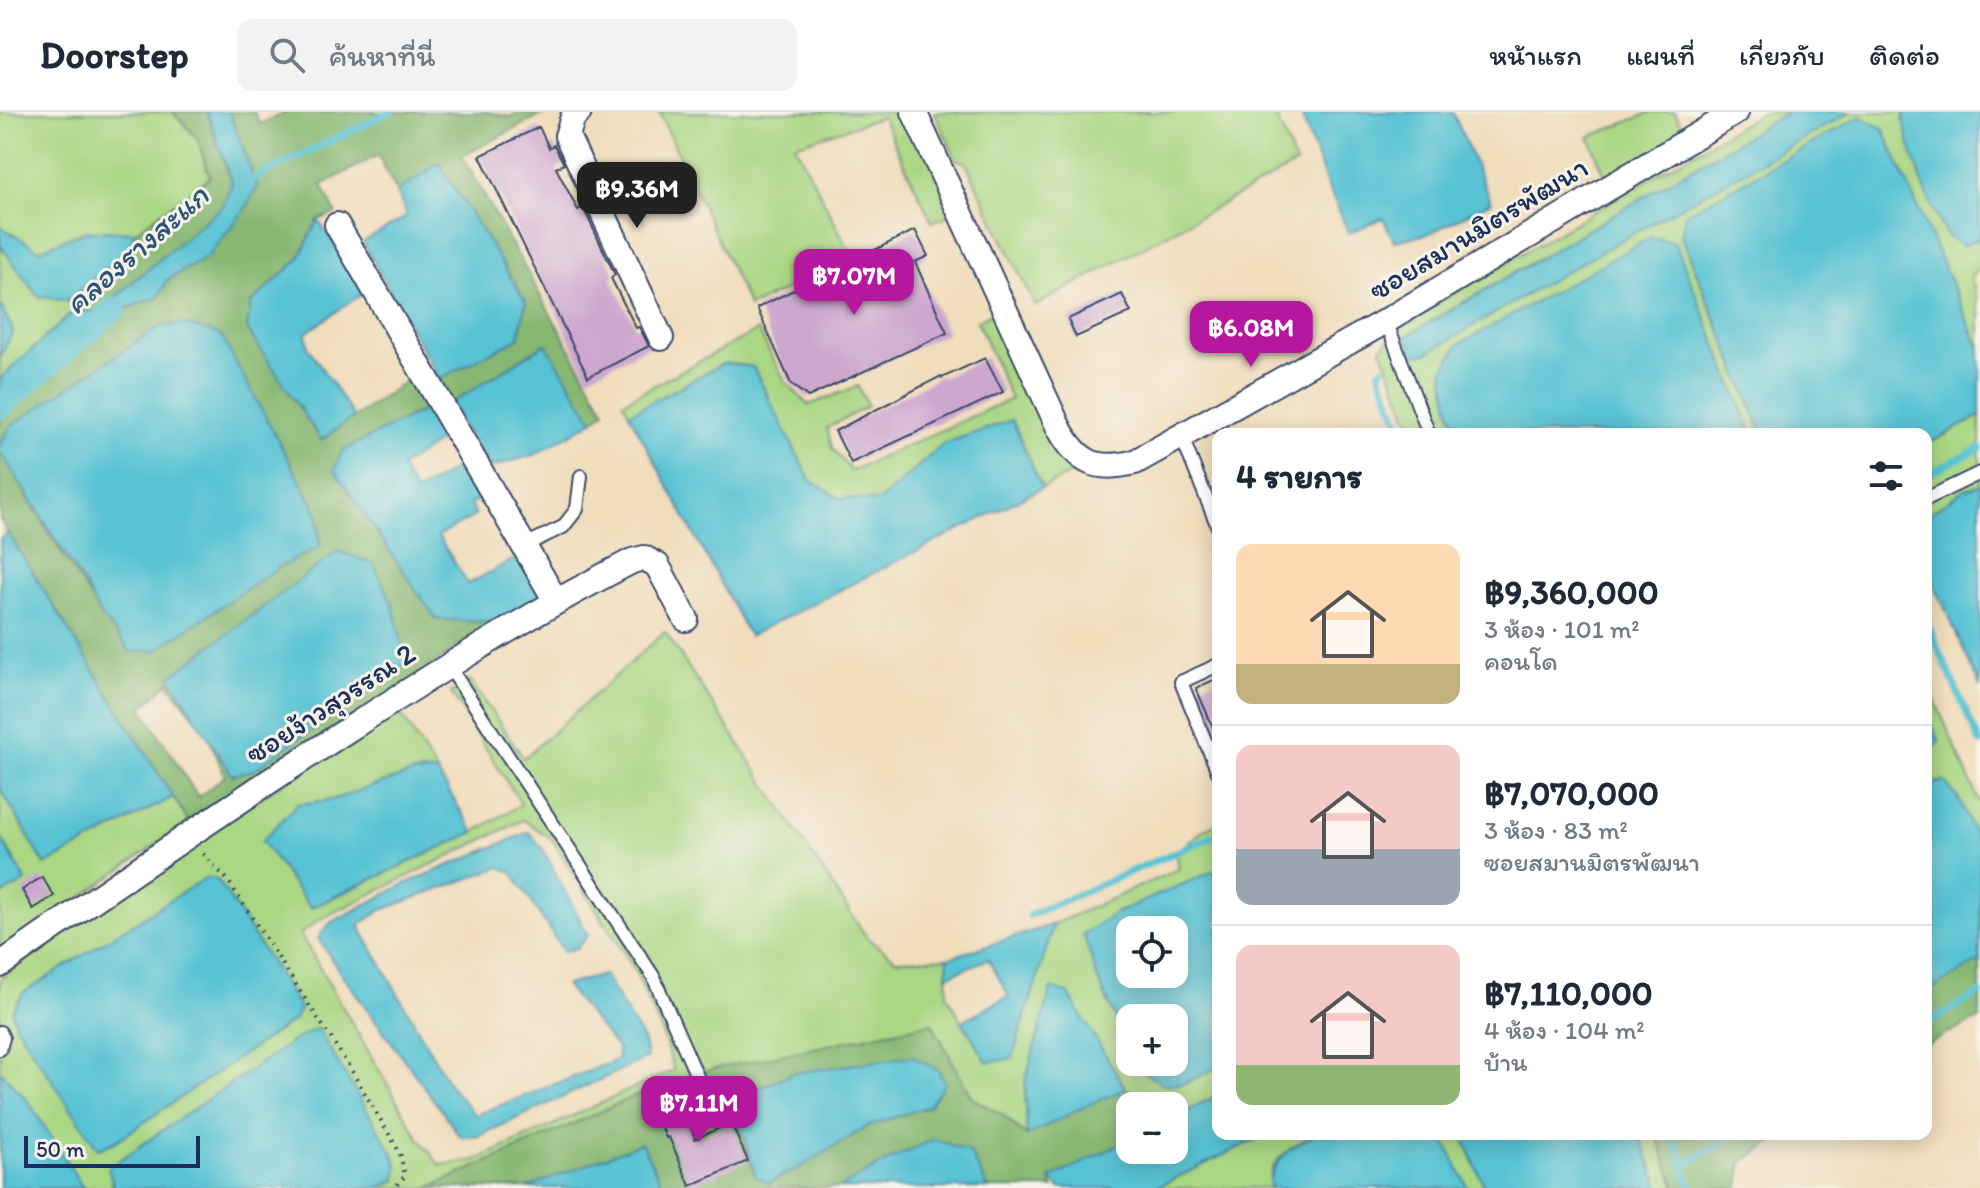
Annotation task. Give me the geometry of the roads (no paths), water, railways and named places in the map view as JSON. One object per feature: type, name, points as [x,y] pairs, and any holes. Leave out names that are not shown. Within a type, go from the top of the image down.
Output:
[{"type":"street","points":[[579,112],[573,117],[567,136],[661,338]]},
{"type":"street","name":"ซอยสมานมิตรพัฒนา","points":[[914,112],[1068,445],[1081,458],[1096,466],[1114,467],[1135,462],[1386,321],[1736,112]]},
{"type":"street","points":[[337,225],[556,601]]},
{"type":"street","name":"ซอยง้าวสุวรรณ 2","points":[[0,965],[185,835],[448,665],[556,601],[632,561],[644,558],[657,565],[686,619]]},
{"type":"lane","points":[[1386,321],[1427,428]]},
{"type":"lane","points":[[1181,435],[1212,512]]},
{"type":"lane","points":[[1932,496],[1980,473]]},
{"type":"lane","points":[[525,545],[563,527],[577,509],[581,476]]},
{"type":"lane","points":[[448,665],[653,976],[710,1106]]},
{"type":"lane","points":[[1212,668],[1181,682],[1212,757]]},
{"type":"lane","points":[[0,1032],[3,1038],[0,1049]]},
{"type":"water","points":[[207,112],[229,112],[257,187],[244,211],[207,257],[167,280],[158,298],[94,325],[0,395],[0,379],[75,310],[97,312],[223,206],[232,183]]},
{"type":"water","points":[[1300,112],[1453,112],[1491,202],[1428,234],[1394,241],[1383,218],[1349,233]]},
{"type":"water","points":[[1788,112],[1851,112],[1589,258],[1427,353],[1413,355],[1406,337]]},
{"type":"water","points":[[1905,112],[1980,112],[1980,238],[1962,246],[1947,235],[1913,155]]},
{"type":"water","points":[[1860,117],[1883,128],[1980,349],[1980,416],[1932,442],[1932,428],[1761,428],[1681,235],[1686,214]]},
{"type":"water","points":[[439,163],[526,302],[519,338],[439,379],[363,242],[407,216],[397,192]]},
{"type":"water","points":[[318,220],[366,291],[306,333],[308,347],[354,417],[321,440],[247,329],[251,303],[299,259]]},
{"type":"water","points":[[0,226],[39,250],[86,231],[135,232],[128,250],[67,301],[38,296],[0,245]]},
{"type":"water","points":[[1651,237],[1675,242],[1750,428],[1457,428],[1450,411],[1443,370],[1458,345]]},
{"type":"water","points":[[0,304],[13,331],[0,358]]},
{"type":"water","points":[[184,324],[221,335],[318,514],[320,547],[281,566],[156,650],[131,652],[99,613],[0,451],[0,445],[11,426],[159,327]]},
{"type":"water","points":[[546,344],[593,421],[536,454],[490,468],[450,404]]},
{"type":"water","points":[[724,363],[753,367],[810,480],[839,498],[880,501],[943,444],[1012,420],[1042,488],[749,636],[629,414]]},
{"type":"water","points":[[430,407],[451,433],[401,467],[415,492],[466,463],[487,495],[470,504],[476,515],[438,536],[468,584],[520,556],[540,594],[531,605],[508,618],[494,621],[436,619],[334,470],[342,451]]},
{"type":"water","points":[[1980,485],[1980,687],[1932,579],[1932,512],[1965,489]]},
{"type":"water","points":[[8,533],[173,797],[45,865],[0,788],[0,539]]},
{"type":"water","points":[[338,551],[374,564],[393,605],[407,662],[254,770],[232,775],[170,677]]},
{"type":"water","points":[[1932,726],[1939,741],[1932,751]]},
{"type":"water","points":[[437,772],[474,832],[310,908],[262,841],[297,804],[331,800],[413,773]]},
{"type":"water","points":[[1944,781],[1960,801],[1980,847],[1980,961],[1932,989],[1932,784]]},
{"type":"water","points":[[529,832],[544,851],[588,935],[577,948],[564,952],[512,872],[500,867],[382,910],[359,925],[449,1084],[475,1115],[617,1060],[618,1049],[565,985],[604,975],[644,1041],[647,1058],[477,1137],[460,1136],[318,938],[330,923],[407,883]]},
{"type":"water","points":[[0,836],[26,881],[0,896]]},
{"type":"water","points":[[1212,872],[1212,1069],[1186,1082],[1170,1085],[1150,1076],[1188,1076],[1188,1004],[1116,1004],[1116,1019],[1098,980],[1083,934],[1116,913]]},
{"type":"water","points":[[207,877],[218,880],[300,1008],[295,1019],[115,1142],[98,1149],[15,1025],[12,1011],[23,993]]},
{"type":"water","points":[[1054,924],[1012,1059],[987,1062],[962,1021],[1009,996],[988,959],[947,976],[948,958]]},
{"type":"water","points":[[1051,988],[1068,993],[1126,1089],[1027,1136],[1025,1082]]},
{"type":"water","points":[[317,1028],[394,1155],[398,1168],[396,1180],[380,1188],[114,1188],[108,1168],[294,1040]]},
{"type":"water","points":[[912,1056],[938,1070],[945,1083],[929,1106],[868,1126],[769,1183],[755,1176],[745,1138],[730,1102],[793,1073]]},
{"type":"water","points":[[0,1071],[29,1102],[83,1188],[0,1188]]},
{"type":"water","points":[[1212,1098],[1212,1140],[1255,1140],[1155,1188],[1060,1188],[1050,1179],[1116,1146],[1116,1164],[1188,1164],[1188,1110]]},
{"type":"water","points":[[934,1139],[970,1152],[988,1188],[840,1188],[887,1161]]},
{"type":"water","points":[[1444,1140],[1468,1188],[1271,1188],[1272,1173],[1281,1158],[1300,1142]]},
{"type":"water","points":[[1465,1140],[1641,1140],[1660,1188],[1485,1188]]},
{"type":"water","points":[[641,1143],[664,1188],[527,1188]]},
{"type":"waterway","points":[[246,182],[390,112]]},
{"type":"waterway","name":"คลองรางสะแก","points":[[0,407],[114,309]]},
{"type":"waterway","points":[[1383,368],[1379,372],[1402,428]]},
{"type":"waterway","points":[[1932,472],[1980,448]]},
{"type":"waterway","points":[[1932,635],[1980,743]]},
{"type":"waterway","points":[[1030,915],[1212,837]]},
{"type":"waterway","points":[[1932,1021],[1980,993]]},
{"type":"waterway","points":[[1674,1140],[1691,1188]]},
{"type":"waterway","points":[[1683,1165],[1727,1140]]}]
